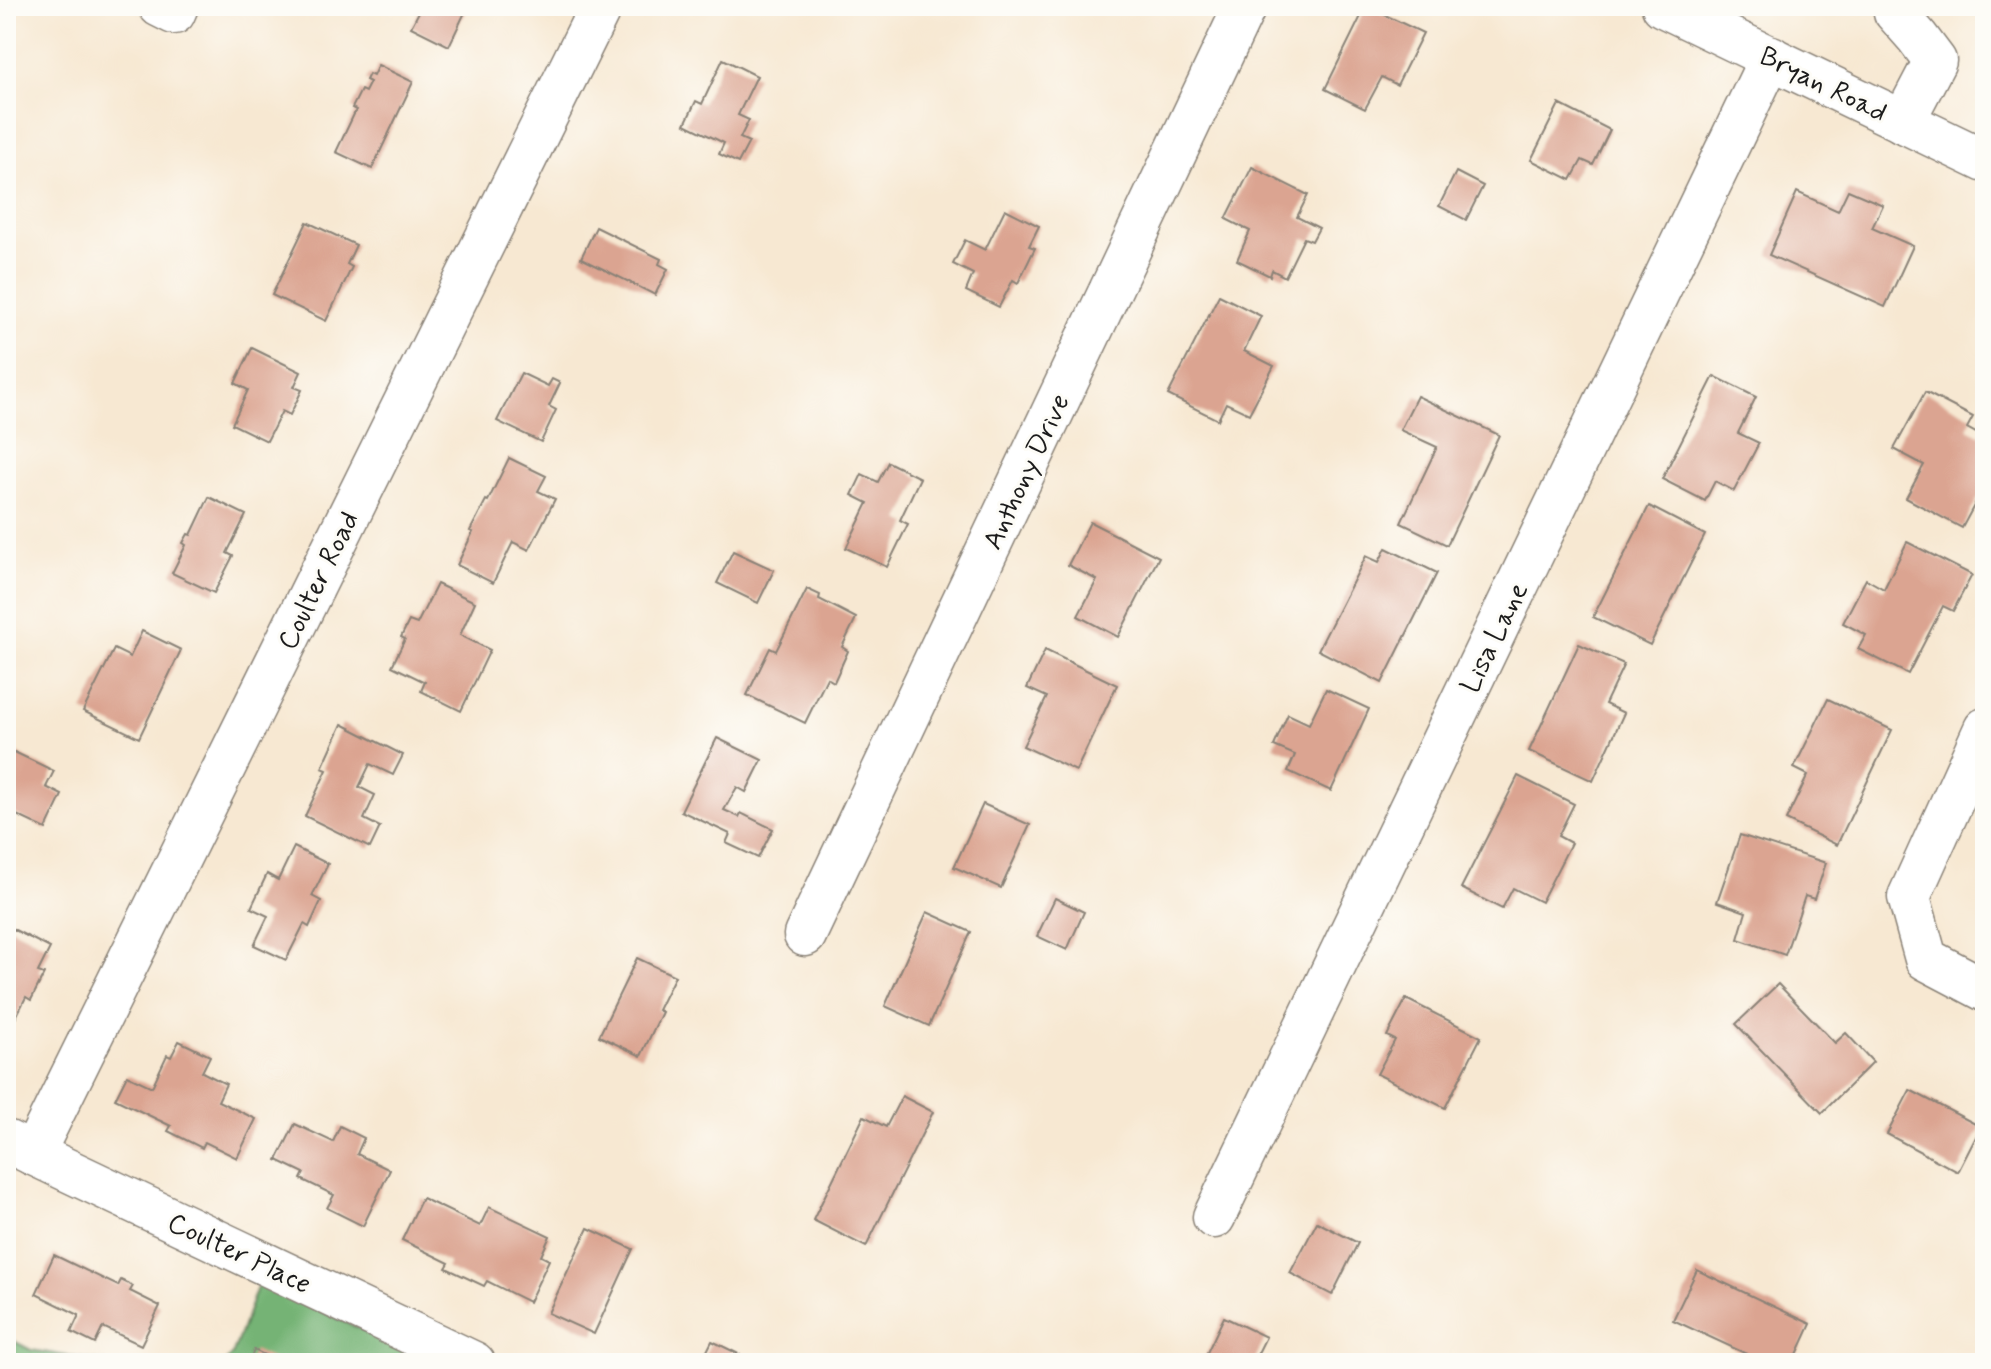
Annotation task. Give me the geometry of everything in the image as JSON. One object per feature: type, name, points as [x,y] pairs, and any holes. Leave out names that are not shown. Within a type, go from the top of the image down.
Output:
[{"type":"street","points":[[160,6],[174,13],[177,6]]},
{"type":"street","name":"Coulter Road","points":[[20,1148],[601,6]]},
{"type":"street","name":"Anthony Drive","points":[[805,935],[1245,6]]},
{"type":"street","name":"Bryan Road","points":[[1663,6],[1985,161]]},
{"type":"street","points":[[1894,6],[1895,12],[1935,61],[1903,122]]},
{"type":"street","name":"Lisa Lane","points":[[1214,1217],[1771,57]]},
{"type":"street","points":[[1985,729],[1909,897],[1926,959],[1985,990]]},
{"type":"street","name":"Coulter Place","points":[[20,1148],[474,1363]]},
{"type":"green space","points":[[259,1282],[434,1363],[224,1363],[233,1353]]},
{"type":"green space","points":[[6,1337],[31,1350],[109,1363],[6,1363]]},
{"type":"building","points":[[422,6],[468,6],[449,46],[411,27]]},
{"type":"building","points":[[1366,6],[1423,33],[1397,85],[1382,77],[1365,109],[1325,89]]},
{"type":"building","points":[[723,59],[757,76],[738,115],[749,120],[740,138],[749,142],[738,163],[719,154],[724,143],[685,124],[696,101],[702,104]]},
{"type":"building","points":[[378,65],[413,82],[372,169],[336,152],[356,110],[352,108],[361,90],[365,92],[370,82],[366,80],[369,74],[373,76]]},
{"type":"building","points":[[1559,104],[1610,130],[1593,165],[1582,160],[1571,180],[1531,160]]},
{"type":"building","points":[[1252,167],[1308,195],[1297,217],[1319,228],[1312,241],[1304,238],[1285,277],[1272,270],[1270,276],[1237,260],[1250,231],[1226,219]]},
{"type":"building","points":[[1456,172],[1483,186],[1466,220],[1439,206]]},
{"type":"building","points":[[1848,190],[1883,205],[1872,228],[1913,246],[1885,307],[1769,255],[1797,192],[1838,211]]},
{"type":"building","points":[[1005,209],[1039,226],[1029,246],[1035,248],[1018,283],[1013,280],[999,307],[966,291],[973,274],[953,264],[965,240],[985,250]]},
{"type":"building","points":[[307,222],[356,245],[347,264],[352,267],[326,321],[272,295]]},
{"type":"building","points":[[596,227],[661,259],[659,264],[668,269],[655,295],[581,258]]},
{"type":"building","points":[[1219,295],[1261,316],[1244,351],[1274,366],[1249,414],[1226,403],[1218,420],[1168,395]]},
{"type":"building","points":[[252,348],[301,372],[294,387],[302,390],[290,415],[282,411],[267,441],[232,424],[248,390],[235,383]]},
{"type":"building","points":[[521,373],[548,386],[552,379],[560,383],[549,406],[556,410],[541,442],[497,421]]},
{"type":"building","points":[[1714,376],[1756,397],[1738,433],[1759,443],[1734,491],[1715,481],[1705,501],[1662,479]]},
{"type":"building","points":[[1925,392],[1973,417],[1967,428],[1985,438],[1985,485],[1962,528],[1906,498],[1924,465],[1894,449]]},
{"type":"building","points":[[1417,396],[1499,435],[1447,545],[1401,523],[1437,447],[1400,430]]},
{"type":"building","points":[[509,458],[546,476],[538,491],[555,499],[529,550],[513,542],[493,583],[457,565],[473,532],[470,531]]},
{"type":"building","points":[[888,462],[920,478],[900,520],[908,524],[887,567],[846,548],[868,503],[852,495],[862,474],[878,482]]},
{"type":"building","points":[[209,497],[246,515],[227,553],[233,556],[214,593],[172,573],[186,545],[183,543],[188,534],[191,535]]},
{"type":"building","points":[[1649,506],[1705,535],[1650,645],[1593,617]]},
{"type":"building","points":[[1090,522],[1159,557],[1118,637],[1078,616],[1097,580],[1068,565]]},
{"type":"building","points":[[1907,542],[1972,575],[1953,611],[1943,606],[1908,674],[1858,649],[1866,635],[1843,623],[1866,579],[1884,589]]},
{"type":"building","points":[[1386,548],[1437,573],[1382,683],[1318,650],[1366,556],[1379,562]]},
{"type":"building","points":[[733,551],[774,570],[758,603],[717,583]]},
{"type":"building","points":[[437,584],[475,602],[460,635],[490,650],[461,711],[421,691],[425,682],[392,666],[405,639],[401,637],[409,621],[417,624]]},
{"type":"building","points":[[807,589],[820,595],[819,599],[856,618],[842,647],[848,651],[834,682],[827,678],[805,723],[747,695],[770,648],[776,651]]},
{"type":"building","points":[[142,631],[181,650],[139,738],[83,711],[114,649],[130,657]]},
{"type":"building","points":[[1579,644],[1624,664],[1605,704],[1624,713],[1593,781],[1529,751]]},
{"type":"building","points":[[1045,650],[1117,685],[1076,771],[1023,746],[1047,697],[1027,688]]},
{"type":"building","points":[[1326,689],[1369,709],[1331,791],[1288,771],[1295,755],[1274,746],[1288,714],[1309,724]]},
{"type":"building","points":[[1828,699],[1892,730],[1837,845],[1786,820],[1808,775],[1794,768]]},
{"type":"building","points":[[342,724],[403,755],[393,775],[370,764],[359,787],[375,795],[364,819],[380,827],[370,848],[305,816],[327,770],[322,768]]},
{"type":"building","points":[[717,738],[762,760],[746,792],[737,787],[724,810],[739,817],[741,813],[773,829],[758,858],[726,843],[730,834],[681,811]]},
{"type":"building","points":[[6,748],[54,771],[46,787],[62,795],[46,829],[6,810]]},
{"type":"building","points":[[1518,776],[1574,804],[1558,836],[1571,843],[1541,902],[1513,888],[1502,909],[1461,888]]},
{"type":"building","points":[[983,804],[1030,825],[1001,888],[954,867]]},
{"type":"building","points":[[1740,835],[1826,863],[1814,899],[1805,896],[1785,955],[1738,939],[1746,912],[1717,902]]},
{"type":"building","points":[[294,847],[328,864],[312,896],[321,901],[309,927],[304,924],[286,960],[254,945],[268,916],[251,908],[267,874],[278,880]]},
{"type":"building","points":[[1055,898],[1084,912],[1067,950],[1037,936]]},
{"type":"building","points":[[927,912],[971,932],[929,1026],[885,1006]]},
{"type":"building","points":[[11,928],[50,948],[38,972],[44,974],[31,1000],[26,997],[6,1037],[6,938]]},
{"type":"building","points":[[637,958],[675,976],[641,1056],[599,1036]]},
{"type":"building","points":[[1778,984],[1835,1043],[1846,1033],[1873,1062],[1822,1113],[1736,1024]]},
{"type":"building","points":[[1406,999],[1481,1037],[1445,1108],[1377,1074],[1395,1040],[1387,1036]]},
{"type":"building","points":[[179,1041],[210,1056],[202,1072],[226,1084],[218,1101],[256,1119],[237,1158],[205,1142],[202,1148],[168,1131],[171,1126],[115,1099],[127,1075],[152,1087],[167,1055],[171,1057]]},
{"type":"building","points":[[1910,1090],[1981,1127],[1958,1172],[1887,1134]]},
{"type":"building","points":[[902,1096],[933,1112],[866,1247],[813,1220],[864,1116],[886,1127]]},
{"type":"building","points":[[295,1124],[333,1142],[340,1126],[364,1138],[357,1154],[390,1170],[363,1226],[327,1208],[334,1195],[301,1179],[304,1173],[277,1160]]},
{"type":"building","points":[[422,1198],[480,1226],[489,1207],[550,1236],[541,1256],[549,1260],[529,1302],[487,1281],[484,1286],[446,1268],[449,1263],[402,1240]]},
{"type":"building","points":[[1317,1222],[1358,1243],[1332,1295],[1290,1273]]},
{"type":"building","points":[[588,1228],[633,1249],[594,1334],[548,1313]]},
{"type":"building","points":[[54,1255],[118,1286],[121,1280],[133,1286],[130,1291],[160,1306],[141,1345],[103,1327],[95,1344],[71,1332],[79,1315],[36,1294]]},
{"type":"building","points":[[1697,1270],[1811,1324],[1793,1363],[1766,1363],[1673,1320]]},
{"type":"building","points":[[1224,1317],[1266,1337],[1253,1363],[1202,1363]]},
{"type":"building","points":[[712,1341],[757,1363],[701,1363]]},
{"type":"building","points":[[254,1350],[281,1363],[248,1363]]}]
